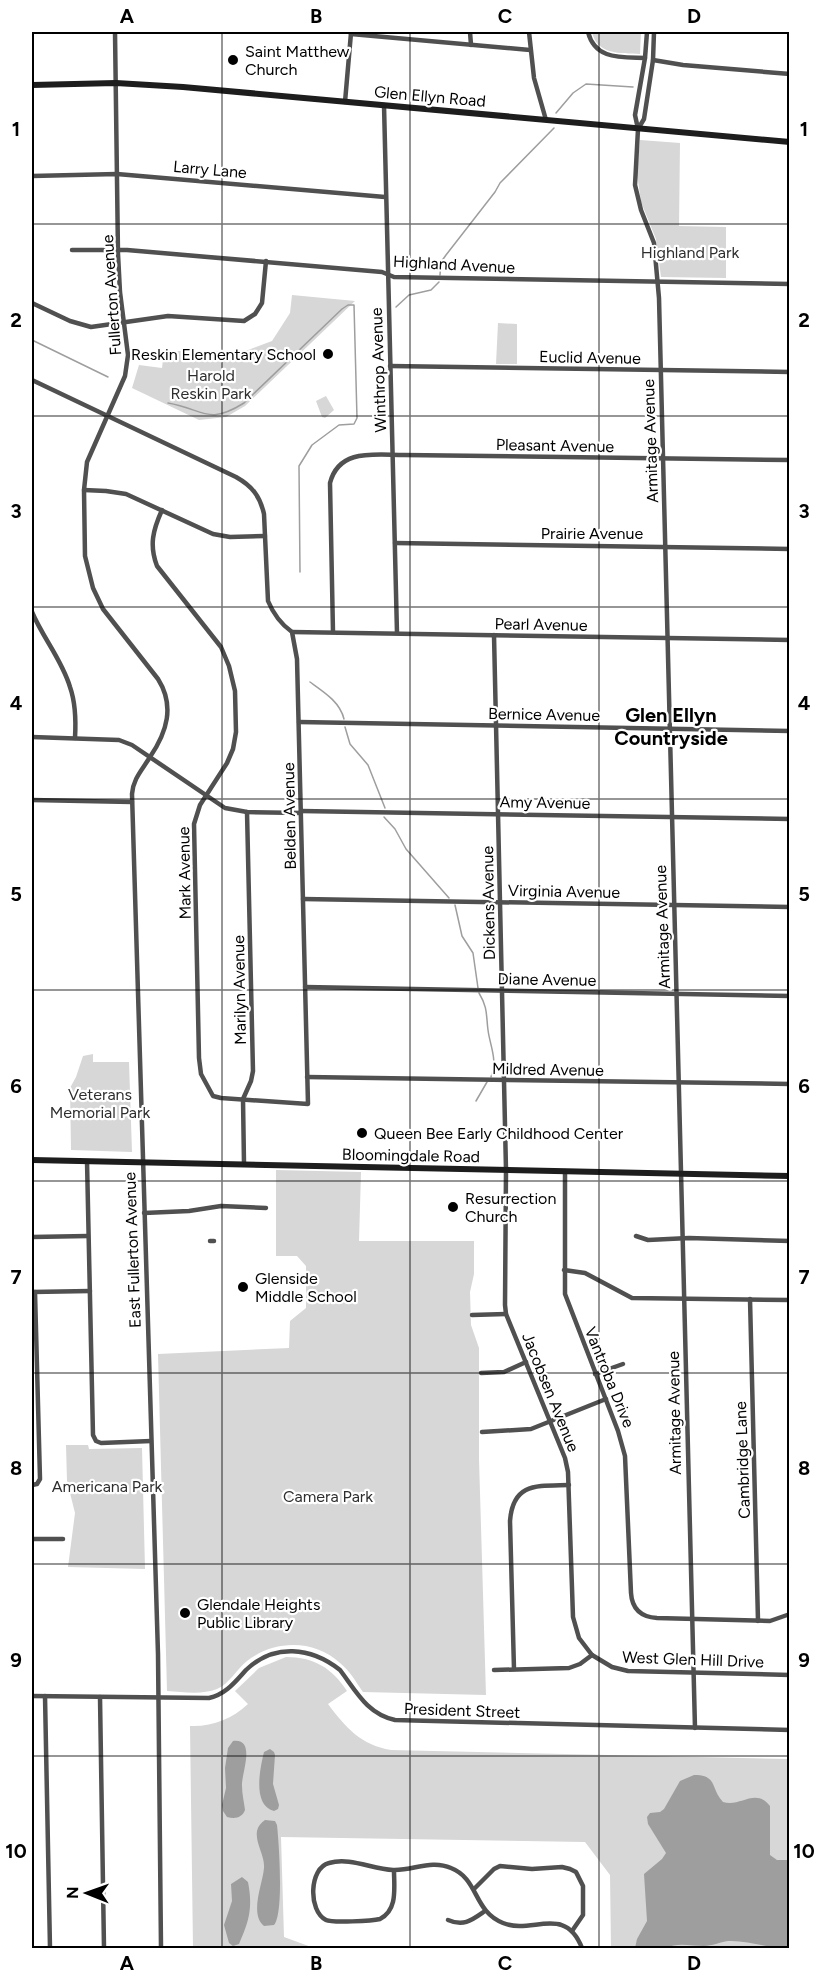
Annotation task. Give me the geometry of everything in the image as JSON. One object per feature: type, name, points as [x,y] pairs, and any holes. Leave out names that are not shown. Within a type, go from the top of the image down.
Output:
[{"type":"street","name":"Fullerton Avenue","points":[[114,32],[118,250],[120,292],[128,344],[127,368],[90,453],[84,476],[84,490],[86,561],[95,595],[113,622],[158,679],[167,700],[166,724],[160,740],[135,780],[132,802]]},
{"type":"street","points":[[470,32],[471,45]]},
{"type":"street","points":[[529,32],[534,78],[546,120]]},
{"type":"street","points":[[588,32],[591,42],[603,53],[612,56],[645,58]]},
{"type":"street","name":"Armitage Avenue","points":[[647,32],[635,115],[638,129],[635,185],[638,202],[654,243],[658,282],[695,1728]]},
{"type":"street","name":"Armitage Avenue","points":[[638,129],[644,119],[653,60],[654,32]]},
{"type":"street","points":[[345,102],[351,33],[530,50]]},
{"type":"street","points":[[653,60],[683,65],[789,74]]},
{"type":"street","name":"Glen Ellyn Road","points":[[32,85],[116,83],[183,87],[789,142]]},
{"type":"street","name":"Winthrop Avenue","points":[[384,105],[397,633]]},
{"type":"street","name":"Larry Lane","points":[[32,176],[117,174],[386,197]]},
{"type":"street","name":"Highland Avenue","points":[[72,250],[118,250],[266,261],[382,272],[394,277],[789,284]]},
{"type":"street","points":[[32,303],[83,326],[97,327],[168,316],[244,321],[255,314],[262,303],[266,261]]},
{"type":"street","name":"Euclid Avenue","points":[[390,366],[789,372]]},
{"type":"street","points":[[32,388],[33,381],[236,477],[252,488],[260,499],[263,509],[268,602],[286,628],[292,632]]},
{"type":"street","name":"Pleasant Avenue","points":[[333,632],[330,488],[332,476],[341,463],[352,458],[393,455],[789,460]]},
{"type":"street","points":[[84,490],[126,494],[213,534],[230,537],[265,536]]},
{"type":"street","name":"Mark Avenue","points":[[162,510],[152,540],[152,551],[157,566],[221,647],[229,666],[235,691],[236,732],[233,749],[227,764],[198,809],[194,824],[200,1066],[204,1081],[213,1096],[243,1099]]},
{"type":"street","name":"Prairie Avenue","points":[[395,543],[789,549]]},
{"type":"street","points":[[32,612],[45,640],[63,669],[70,687],[75,707],[75,738]]},
{"type":"street","name":"Pearl Avenue","points":[[292,632],[789,640]]},
{"type":"street","name":"Belden Avenue","points":[[243,1099],[308,1104],[297,659],[292,632]]},
{"type":"street","name":"Dickens Avenue","points":[[494,635],[506,1170]]},
{"type":"street","name":"Bernice Avenue","points":[[298,722],[789,731]]},
{"type":"street","name":"Amy Avenue","points":[[32,737],[119,740],[150,757],[225,808],[247,812],[789,819]]},
{"type":"street","points":[[32,800],[132,802]]},
{"type":"street","name":"East Fullerton Avenue","points":[[132,802],[158,1698],[161,1948]]},
{"type":"street","name":"Marilyn Avenue","points":[[244,1164],[243,1099],[253,1071],[247,812]]},
{"type":"street","name":"Virginia Avenue","points":[[303,899],[789,908]]},
{"type":"street","name":"Diane Avenue","points":[[305,987],[789,996]]},
{"type":"street","name":"Mildred Avenue","points":[[307,1077],[789,1084]]},
{"type":"street","name":"Bloomingdale Road","points":[[32,1160],[789,1176]]},
{"type":"street","points":[[87,1161],[93,1435],[96,1441],[101,1443],[151,1442]]},
{"type":"street","name":"Jacobsen Avenue","points":[[506,1170],[504,1295],[506,1314],[565,1458],[569,1485],[573,1617],[579,1638],[592,1655]]},
{"type":"street","name":"Vantroba Drive","points":[[565,1171],[566,1299],[622,1441],[627,1469],[631,1593],[635,1608],[646,1617],[692,1619]]},
{"type":"street","points":[[144,1214],[221,1206],[266,1208]]},
{"type":"street","points":[[32,1237],[88,1236]]},
{"type":"street","points":[[636,1236],[648,1240],[789,1241]]},
{"type":"street","points":[[564,1270],[585,1273],[632,1298],[789,1300]]},
{"type":"street","points":[[32,1485],[39,1483],[40,1479],[33,1292],[90,1290]]},
{"type":"street","name":"Cambridge Lane","points":[[750,1299],[758,1621]]},
{"type":"street","points":[[472,1315],[506,1314]]},
{"type":"street","points":[[481,1373],[504,1372],[526,1362]]},
{"type":"street","points":[[595,1374],[623,1364]]},
{"type":"street","points":[[482,1432],[534,1429],[606,1399]]},
{"type":"street","points":[[514,1669],[510,1521],[512,1505],[518,1495],[527,1489],[538,1486],[569,1485]]},
{"type":"street","points":[[32,1539],[63,1539]]},
{"type":"street","points":[[692,1619],[758,1621],[777,1619],[789,1614]]},
{"type":"street","name":"President Street","points":[[32,1696],[214,1697],[227,1690],[263,1658],[278,1652],[296,1651],[312,1654],[334,1665],[368,1707],[381,1716],[395,1720],[789,1730]]},
{"type":"street","points":[[494,1670],[569,1668],[580,1664],[592,1655]]},
{"type":"street","name":"West Glen Hill Drive","points":[[592,1655],[620,1670],[789,1675]]},
{"type":"street","points":[[45,1696],[50,1948]]},
{"type":"street","points":[[100,1697],[104,1948]]},
{"type":"street","points":[[394,1870],[391,1911],[386,1916],[380,1919],[334,1922],[319,1916],[315,1906],[314,1881],[321,1867],[332,1862],[354,1863],[394,1870],[432,1864],[449,1867],[465,1877],[474,1888],[485,1911],[506,1924],[520,1926],[558,1924],[572,1931],[582,1948]]},
{"type":"street","points":[[474,1888],[500,1866],[532,1869],[562,1867],[572,1870],[582,1882],[584,1909],[581,1919],[572,1931]]},
{"type":"street","points":[[448,1920],[456,1924],[466,1923],[485,1911]]},
{"type":"green space","points":[[592,32],[641,32],[640,54],[617,53],[604,49],[595,40]]},
{"type":"green space","name":"Highland Park","points":[[640,140],[680,143],[679,226],[726,227],[726,278],[661,277],[656,239],[641,202],[637,174]]},
{"type":"green space","name":"Harold Reskin Park","points":[[292,295],[355,301],[245,406],[226,417],[199,420],[132,388],[139,365],[162,368],[164,351],[240,353],[272,341],[290,313]]},
{"type":"green space","points":[[498,323],[517,324],[517,364],[496,364]]},
{"type":"green space","points":[[326,396],[334,410],[325,418],[322,417],[316,401]]},
{"type":"green space","name":"Veterans Memorial Park","points":[[93,1054],[93,1062],[129,1062],[132,1152],[71,1150],[70,1088],[83,1056]]},
{"type":"green space","name":"Camera Park","points":[[276,1170],[361,1172],[359,1241],[474,1241],[474,1274],[470,1292],[471,1325],[479,1348],[479,1459],[486,1695],[363,1692],[347,1670],[330,1655],[306,1646],[294,1645],[269,1649],[258,1654],[247,1661],[225,1684],[217,1689],[199,1693],[167,1691],[158,1354],[289,1348],[290,1321],[306,1308],[306,1266],[297,1256],[276,1256]]},
{"type":"green space","name":"Americana Park","points":[[66,1445],[88,1445],[89,1449],[142,1448],[145,1569],[68,1567],[75,1513],[67,1481]]},
{"type":"green space","points":[[286,1657],[314,1662],[335,1676],[347,1691],[328,1704],[355,1734],[380,1748],[789,1759],[789,1948],[611,1948],[610,1875],[585,1842],[281,1837],[284,1937],[314,1948],[193,1948],[190,1726],[214,1723],[242,1709],[248,1704],[235,1691],[259,1668]]},
{"type":"shaded area","points":[[233,1741],[244,1745],[246,1758],[242,1780],[245,1810],[240,1816],[233,1818],[227,1817],[222,1805],[226,1788],[225,1768],[228,1748]]},
{"type":"shaded area","points":[[270,1749],[275,1755],[273,1784],[279,1805],[274,1811],[263,1802],[259,1786],[264,1752]]},
{"type":"shaded area","points":[[694,1775],[707,1777],[713,1783],[723,1802],[759,1798],[770,1806],[770,1855],[777,1860],[789,1860],[789,1948],[728,1941],[707,1946],[635,1948],[637,1939],[647,1921],[644,1874],[666,1853],[648,1824],[647,1817],[650,1813],[664,1809],[680,1781]]},
{"type":"shaded area","points":[[265,1820],[275,1821],[277,1825],[280,1893],[274,1925],[264,1926],[260,1921],[257,1906],[264,1868],[257,1831]]},
{"type":"shaded area","points":[[242,1877],[248,1882],[249,1914],[239,1944],[233,1946],[229,1943],[224,1925],[232,1901],[231,1884]]},
{"type":"waterway","points":[[556,113],[573,93],[586,84],[633,87]]},
{"type":"waterway","points":[[440,275],[441,262],[500,183],[554,128]]},
{"type":"waterway","points":[[396,307],[409,295],[431,290],[439,282]]},
{"type":"waterway","points":[[168,403],[213,415],[232,410],[244,403],[342,309],[348,305],[354,305],[357,418],[354,424],[339,425],[312,445],[299,466],[300,572]]},
{"type":"waterway","points":[[32,340],[108,377]]},
{"type":"waterway","points":[[310,682],[335,702],[344,719]]},
{"type":"waterway","points":[[345,727],[350,744],[368,765],[385,808]]},
{"type":"waterway","points":[[384,817],[395,829],[406,849],[449,898]]},
{"type":"waterway","points":[[455,905],[462,936],[473,953],[478,988]]},
{"type":"waterway","points":[[479,993],[485,1007],[493,1053],[494,1065],[491,1077]]},
{"type":"waterway","points":[[476,1101],[487,1082]]},
{"type":"place","name":"Saint Matthew Church","points":[[233,60]]},
{"type":"place","name":"Reskin Elementary School","points":[[328,354]]},
{"type":"place","name":"Queen Bee Early Childhood Center","points":[[362,1133]]},
{"type":"place","name":"Resurrection Church","points":[[453,1207]]},
{"type":"place","name":"Glenside Middle School","points":[[243,1287]]},
{"type":"place","name":"Glendale Heights Public Library","points":[[185,1613]]},
{"type":"district","name":"Glen Ellyn Countryside","points":[[671,726]]}]
